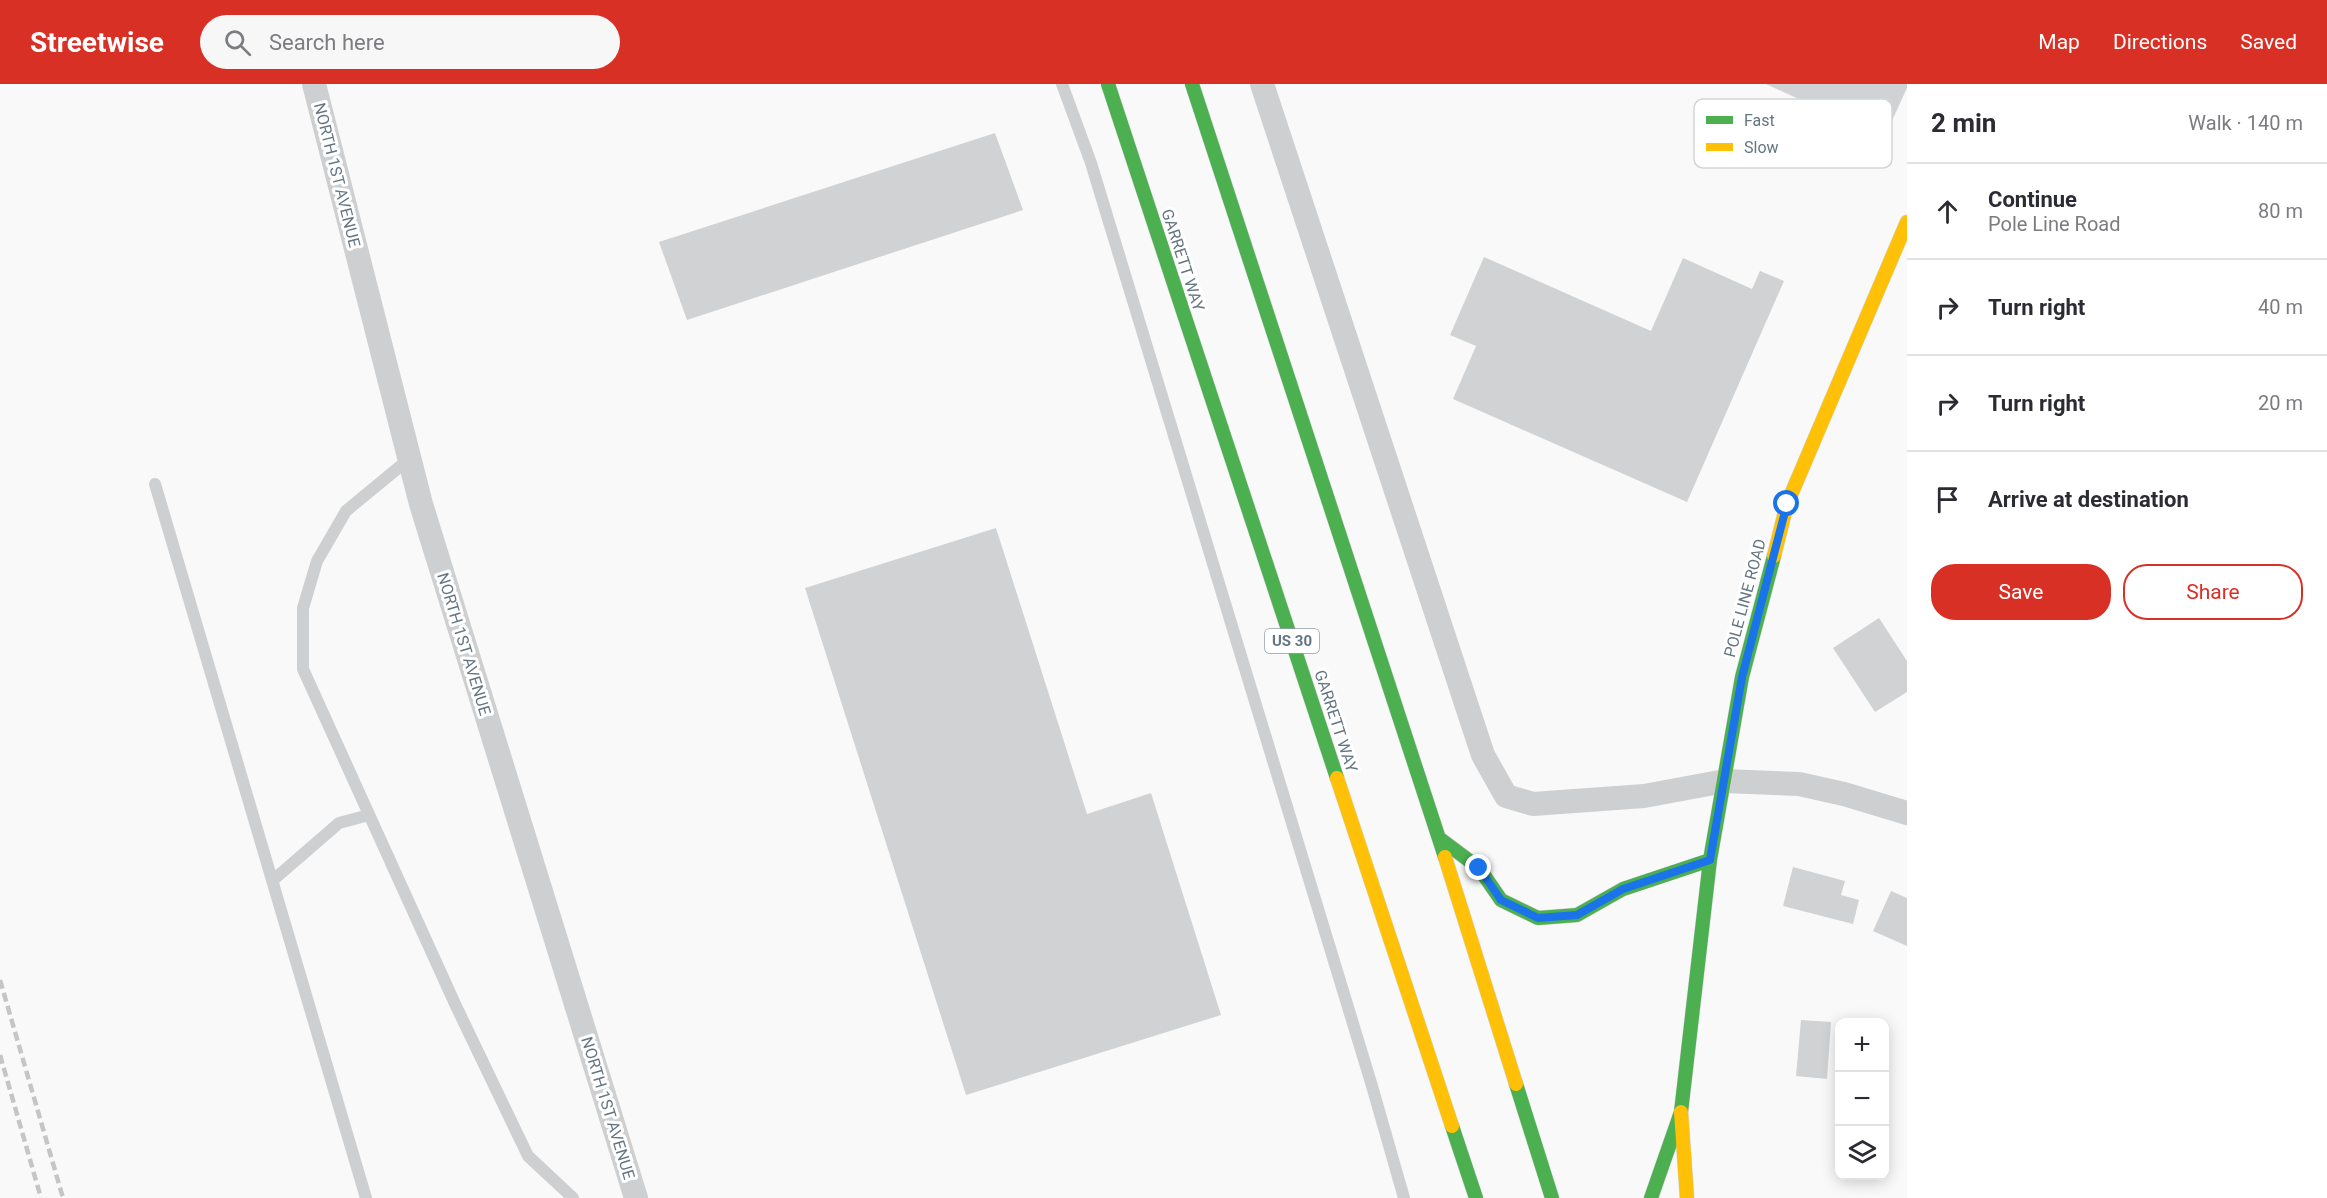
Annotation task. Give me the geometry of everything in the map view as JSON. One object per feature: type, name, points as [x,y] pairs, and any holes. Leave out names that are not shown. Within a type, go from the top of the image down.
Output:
[{"type":"main road","name":"GARRETT WAY","points":[[1108,84],[1476,1198]]},
{"type":"main road","points":[[1192,84],[1439,838],[1552,1198]]},
{"type":"main road","name":"POLE LINE ROAD","points":[[1681,1112],[1710,860],[1742,677],[1787,504],[1906,228]]},
{"type":"main road","points":[[1439,838],[1479,868],[1501,900],[1538,918],[1577,915],[1623,889],[1710,860]]},
{"type":"main road","points":[[1651,1198],[1681,1112]]},
{"type":"main road","points":[[1681,1112],[1687,1198]]},
{"type":"street","name":"NORTH 1ST AVENUE","points":[[314,84],[421,504],[636,1198]]},
{"type":"street","points":[[1262,84],[1483,755],[1506,795],[1533,804],[1644,796],[1725,782],[1798,784],[1844,794],[1907,813]]},
{"type":"lane","points":[[1062,84],[1091,163],[1404,1198]]},
{"type":"lane","points":[[409,459],[346,511],[317,561],[303,608],[303,669],[456,1006],[528,1156],[573,1198]]},
{"type":"lane","points":[[155,484],[366,1198]]},
{"type":"lane","points":[[272,881],[339,823],[369,815]]},
{"type":"building","points":[[1766,84],[1907,84],[1892,121],[1892,99],[1799,99]]},
{"type":"building","points":[[995,133],[1023,210],[687,320],[659,242]]},
{"type":"building","points":[[1484,257],[1651,331],[1683,258],[1752,289],[1760,271],[1784,281],[1687,502],[1453,399],[1476,346],[1450,335]]},
{"type":"building","points":[[996,528],[1087,814],[1151,793],[1221,1015],[966,1095],[805,588]]},
{"type":"building","points":[[1879,618],[1907,661],[1907,692],[1875,712],[1833,648]]},
{"type":"building","points":[[1793,867],[1845,881],[1841,895],[1859,900],[1853,924],[1783,906]]},
{"type":"building","points":[[1891,891],[1907,898],[1907,946],[1873,931]]},
{"type":"building","points":[[1801,1020],[1831,1022],[1827,1079],[1796,1076]]},
{"type":"railway","points":[[0,980],[63,1198]]},
{"type":"railway","points":[[0,1055],[41,1198]]},
{"type":"traffic: fast","points":[[1108,84],[1337,778]]},
{"type":"traffic: fast","points":[[1192,84],[1445,857]]},
{"type":"traffic: fast","points":[[1651,1198],[1681,1112],[1710,860],[1742,677],[1774,556]]},
{"type":"traffic: fast","points":[[1439,838],[1479,868],[1501,900],[1538,918],[1577,915],[1623,889],[1710,860]]},
{"type":"traffic: fast","points":[[1516,1084],[1552,1198]]},
{"type":"traffic: fast","points":[[1452,1126],[1476,1198]]},
{"type":"traffic: slow","points":[[1774,556],[1787,504],[1907,222]]},
{"type":"traffic: slow","points":[[1337,778],[1452,1126]]},
{"type":"traffic: slow","points":[[1445,857],[1516,1084]]},
{"type":"traffic: slow","points":[[1681,1112],[1687,1198]]},
{"type":"route","points":[[1479,868],[1501,900],[1538,918],[1577,915],[1623,889],[1710,860],[1742,677],[1787,504]]}]
